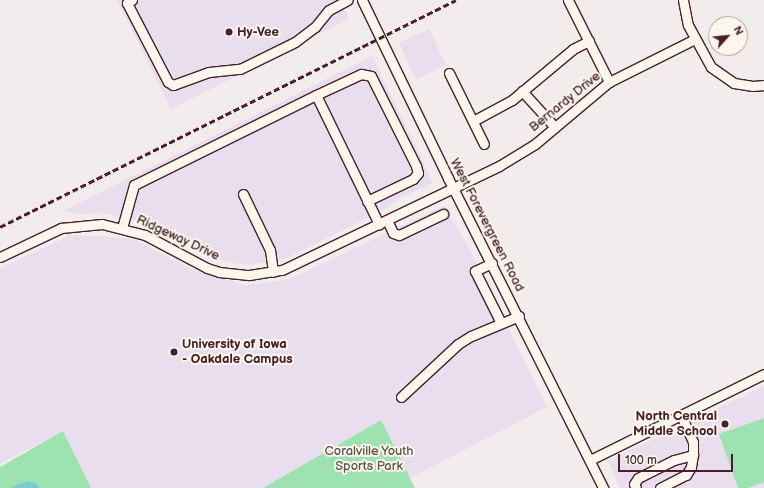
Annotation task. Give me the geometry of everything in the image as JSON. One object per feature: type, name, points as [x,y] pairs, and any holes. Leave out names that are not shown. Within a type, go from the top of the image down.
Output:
[{"type":"street","points":[[128,1],[168,82],[173,85],[209,72],[240,69],[295,42],[314,27],[329,10],[348,0]]},
{"type":"street","name":"West Forevergreen Road","points":[[362,0],[452,187],[519,316],[603,488]]},
{"type":"street","points":[[568,0],[609,82]]},
{"type":"street","points":[[683,0],[685,17],[707,62],[722,77],[742,86],[764,85]]},
{"type":"street","name":"Bernardy Drive","points":[[452,187],[499,166],[535,144],[554,126],[609,82],[695,39]]},
{"type":"street","points":[[472,122],[512,100],[573,49],[589,41]]},
{"type":"street","points":[[449,73],[484,144]]},
{"type":"street","points":[[122,228],[134,185],[361,74],[371,76],[418,172],[413,180],[367,201]]},
{"type":"street","points":[[522,91],[554,126]]},
{"type":"street","points":[[316,95],[367,201],[393,233],[399,235],[443,214]]},
{"type":"street","name":"Ridgeway Drive","points":[[0,257],[61,228],[88,224],[122,228],[145,235],[207,268],[249,275],[273,272],[299,264],[452,187]]},
{"type":"street","points":[[243,194],[270,250],[273,272]]},
{"type":"street","points":[[492,263],[475,271],[501,323]]},
{"type":"street","points":[[401,397],[458,344],[519,316]]},
{"type":"street","points":[[590,460],[764,374]]},
{"type":"street","points":[[660,488],[688,472],[691,467],[693,442],[681,415]]},
{"type":"street","points":[[636,488],[634,484],[638,478],[674,460],[693,455]]},
{"type":"street","points":[[674,460],[688,472]]},
{"type":"shaded area","points":[[117,0],[340,0],[349,19],[171,109]]},
{"type":"shaded area","points":[[429,29],[446,65],[416,79],[399,43]]},
{"type":"shaded area","points":[[372,56],[433,183],[402,197],[382,211],[287,258],[246,265],[222,261],[142,222],[97,212],[80,215],[63,211]]},
{"type":"shaded area","name":"University of Iowa - Oakdale Campus","points":[[444,206],[467,244],[547,407],[410,478],[381,420],[263,488],[91,488],[63,431],[0,464],[0,268],[71,235],[132,238],[195,271],[245,285],[287,280]]},
{"type":"shaded area","name":"North Central Middle School","points":[[764,386],[764,488],[620,488],[608,461]]},
{"type":"green space","points":[[764,418],[764,482],[748,488],[738,488],[719,434]]},
{"type":"green space","name":"Coralville Youth Sports Park","points":[[381,420],[415,488],[263,488]]},
{"type":"green space","points":[[63,431],[91,488],[0,488],[0,467]]},
{"type":"water","points":[[27,481],[35,483],[40,488],[10,488]]},
{"type":"railway","points":[[0,227],[456,0]]},
{"type":"place","name":"Hy-Vee","points":[[229,32]]},
{"type":"place","name":"University of Iowa - Oakdale Campus","points":[[174,352]]},
{"type":"place","name":"North Central Middle School","points":[[725,424]]}]
